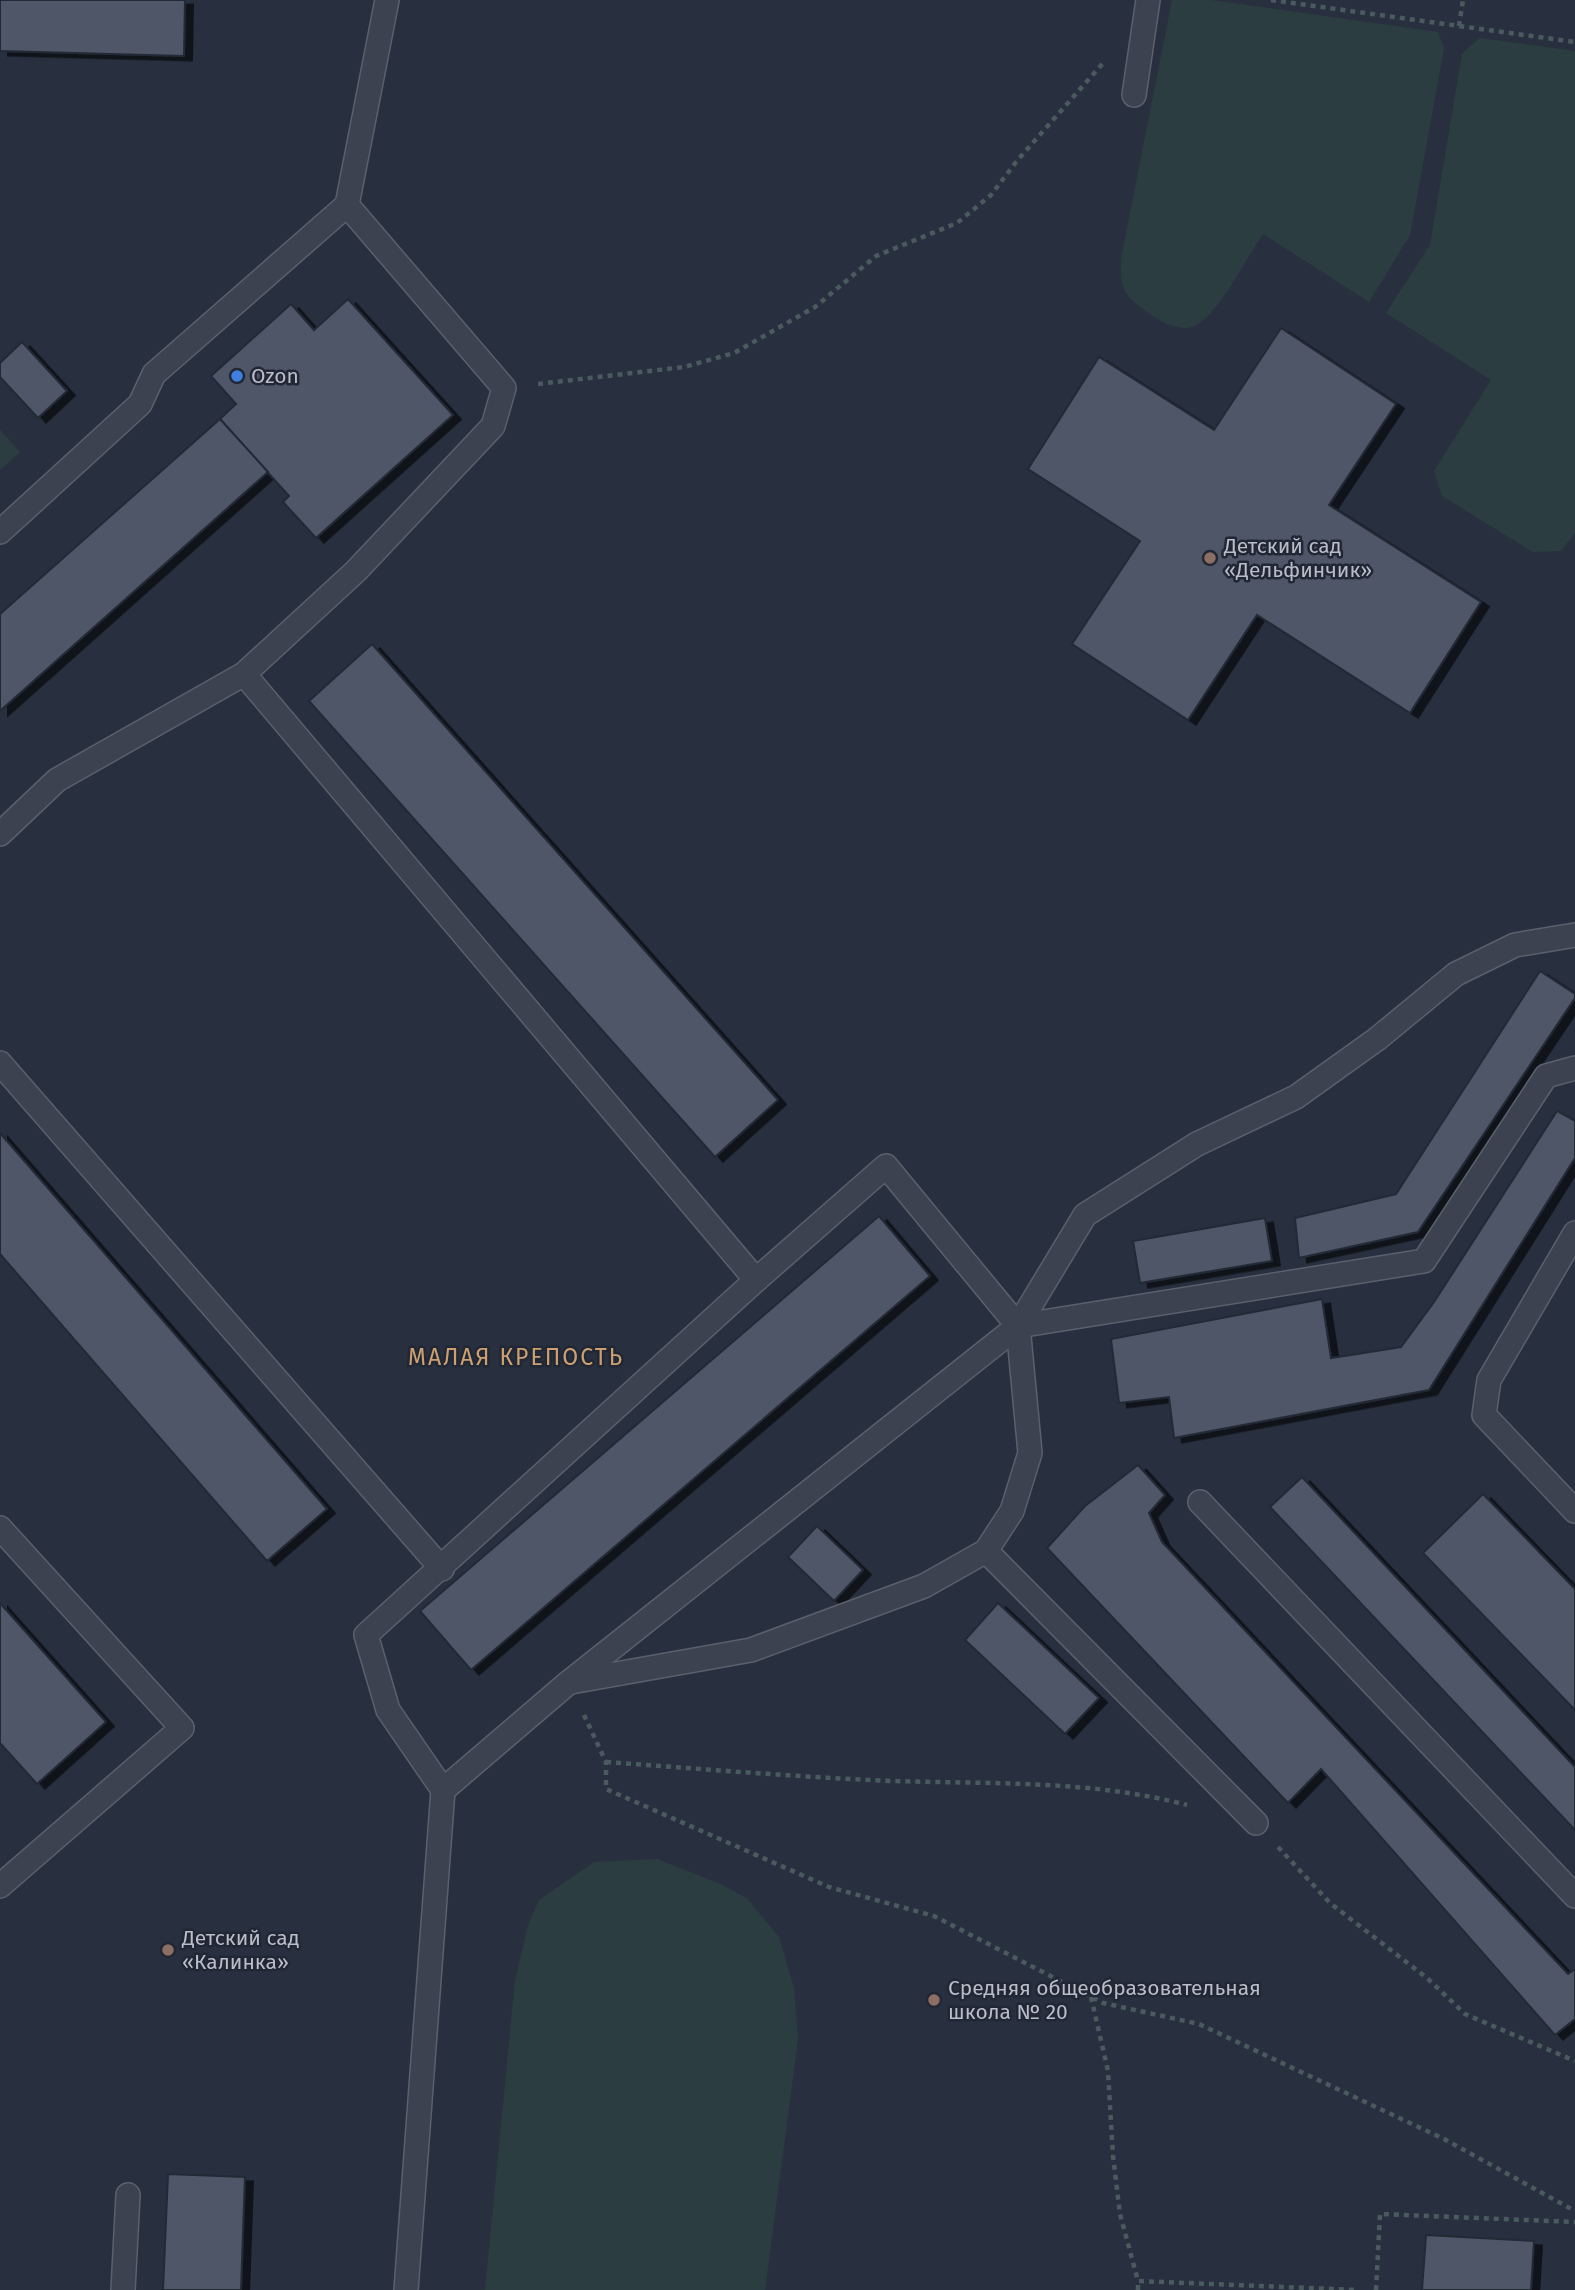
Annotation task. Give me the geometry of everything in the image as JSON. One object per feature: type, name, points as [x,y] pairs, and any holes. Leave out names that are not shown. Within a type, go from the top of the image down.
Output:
[{"type":"lane","points":[[0,532],[140,404],[154,374],[347,205],[387,0]]},
{"type":"lane","points":[[1134,95],[1148,0]]},
{"type":"lane","points":[[0,835],[57,780],[244,674],[356,571],[493,426],[504,388],[347,205]]},
{"type":"lane","points":[[244,674],[756,1280]]},
{"type":"lane","points":[[443,1790],[568,1683],[1018,1326],[1085,1214],[1198,1144],[1296,1097],[1377,1039],[1456,974],[1514,945],[1575,935]]},
{"type":"lane","points":[[0,1063],[442,1569]]},
{"type":"lane","points":[[1018,1326],[1424,1261],[1546,1076],[1575,1068]]},
{"type":"lane","points":[[406,2290],[443,1790],[388,1710],[366,1635],[442,1569],[756,1280],[886,1166],[1018,1326],[1030,1452],[1012,1511],[986,1551],[924,1586],[751,1650],[568,1683]]},
{"type":"lane","points":[[1575,1233],[1489,1380],[1483,1415],[1575,1511]]},
{"type":"lane","points":[[1200,1502],[1575,1896]]},
{"type":"lane","points":[[0,1528],[181,1728],[0,1886]]},
{"type":"lane","points":[[986,1551],[1256,1823]]},
{"type":"lane","points":[[123,2290],[128,2195]]},
{"type":"path","points":[[1271,0],[1575,42]]},
{"type":"path","points":[[1459,26],[1463,0]]},
{"type":"path","points":[[504,388],[684,368],[734,353],[815,307],[876,256],[957,223],[991,195],[1016,162],[1110,55],[1143,32]]},
{"type":"path","points":[[568,1683],[606,1762],[606,1789],[829,1887],[934,1916],[1103,2003],[1199,2024],[1444,2139],[1575,2211]]},
{"type":"path","points":[[606,1762],[852,1779],[1094,1788],[1145,1794],[1194,1807]]},
{"type":"path","points":[[1256,1823],[1329,1903],[1427,1979],[1465,2014],[1575,2061]]},
{"type":"path","points":[[1091,1997],[1108,2071],[1113,2156],[1120,2214],[1138,2290]]},
{"type":"path","points":[[1376,2290],[1380,2214],[1575,2222]]},
{"type":"path","points":[[1138,2281],[1358,2290]]},
{"type":"shaded area","points":[[1172,0],[1211,0],[1438,32],[1444,48],[1410,235],[1369,302],[1263,234],[1221,300],[1211,313],[1192,327],[1181,328],[1162,322],[1128,295],[1122,284],[1121,259]]},
{"type":"shaded area","points":[[1479,38],[1575,51],[1575,533],[1561,551],[1533,552],[1442,496],[1434,471],[1491,380],[1386,313],[1430,245],[1462,54]]},
{"type":"shaded area","points":[[0,430],[20,452],[0,470]]},
{"type":"shaded area","points":[[657,1859],[718,1883],[747,1898],[779,1937],[794,1988],[798,2039],[765,2290],[485,2290],[515,1981],[528,1925],[539,1900],[594,1862]]},
{"type":"building","points":[[0,0],[185,0],[184,56],[0,51]]},
{"type":"building","points":[[348,299],[453,415],[316,538],[283,502],[289,496],[220,419],[236,404],[211,376],[291,304],[314,330]]},
{"type":"building","points":[[1281,328],[1396,404],[1329,505],[1481,602],[1410,713],[1257,615],[1188,720],[1072,644],[1140,541],[1028,469],[1099,357],[1214,430]]},
{"type":"building","points":[[22,342],[67,391],[38,418],[0,377],[0,363]]},
{"type":"building","points":[[220,419],[268,472],[0,711],[0,614]]},
{"type":"building","points":[[372,644],[778,1100],[715,1157],[309,701]]},
{"type":"building","points":[[1540,971],[1575,994],[1575,998],[1418,1232],[1299,1258],[1295,1218],[1396,1194]]},
{"type":"building","points":[[1557,1111],[1575,1121],[1575,1158],[1429,1390],[1174,1438],[1169,1397],[1119,1403],[1111,1339],[1322,1299],[1331,1358],[1401,1347],[1434,1302]]},
{"type":"building","points":[[0,1133],[327,1509],[267,1561],[0,1254]]},
{"type":"building","points":[[879,1216],[930,1276],[471,1670],[420,1611]]},
{"type":"building","points":[[1265,1218],[1272,1261],[1140,1283],[1133,1241]]},
{"type":"building","points":[[1138,1465],[1165,1495],[1149,1513],[1162,1542],[1568,1974],[1575,1969],[1575,2019],[1555,2035],[1321,1769],[1288,1803],[1047,1548],[1085,1506]]},
{"type":"building","points":[[1302,1477],[1575,1767],[1575,1830],[1270,1507]]},
{"type":"building","points":[[1483,1494],[1575,1589],[1575,1710],[1423,1553]]},
{"type":"building","points":[[817,1526],[863,1570],[834,1601],[788,1557]]},
{"type":"building","points":[[0,1603],[106,1722],[37,1784],[0,1743]]},
{"type":"building","points":[[998,1603],[1099,1698],[1065,1734],[965,1640]]},
{"type":"building","points":[[168,2174],[245,2177],[241,2290],[163,2290]]},
{"type":"building","points":[[1426,2235],[1534,2241],[1531,2290],[1422,2290]]},
{"type":"place","name":"Ozon","points":[[237,376]]},
{"type":"place","name":"Детский сад «Дельфинчик»","points":[[1210,558]]},
{"type":"place","name":"Детский сад «Калинка»","points":[[168,1950]]},
{"type":"place","name":"Средняя общеобразовательная школа № 20","points":[[934,2000]]},
{"type":"district","name":"МАЛАЯ КРЕПОСТЬ","points":[[516,1357]]}]
